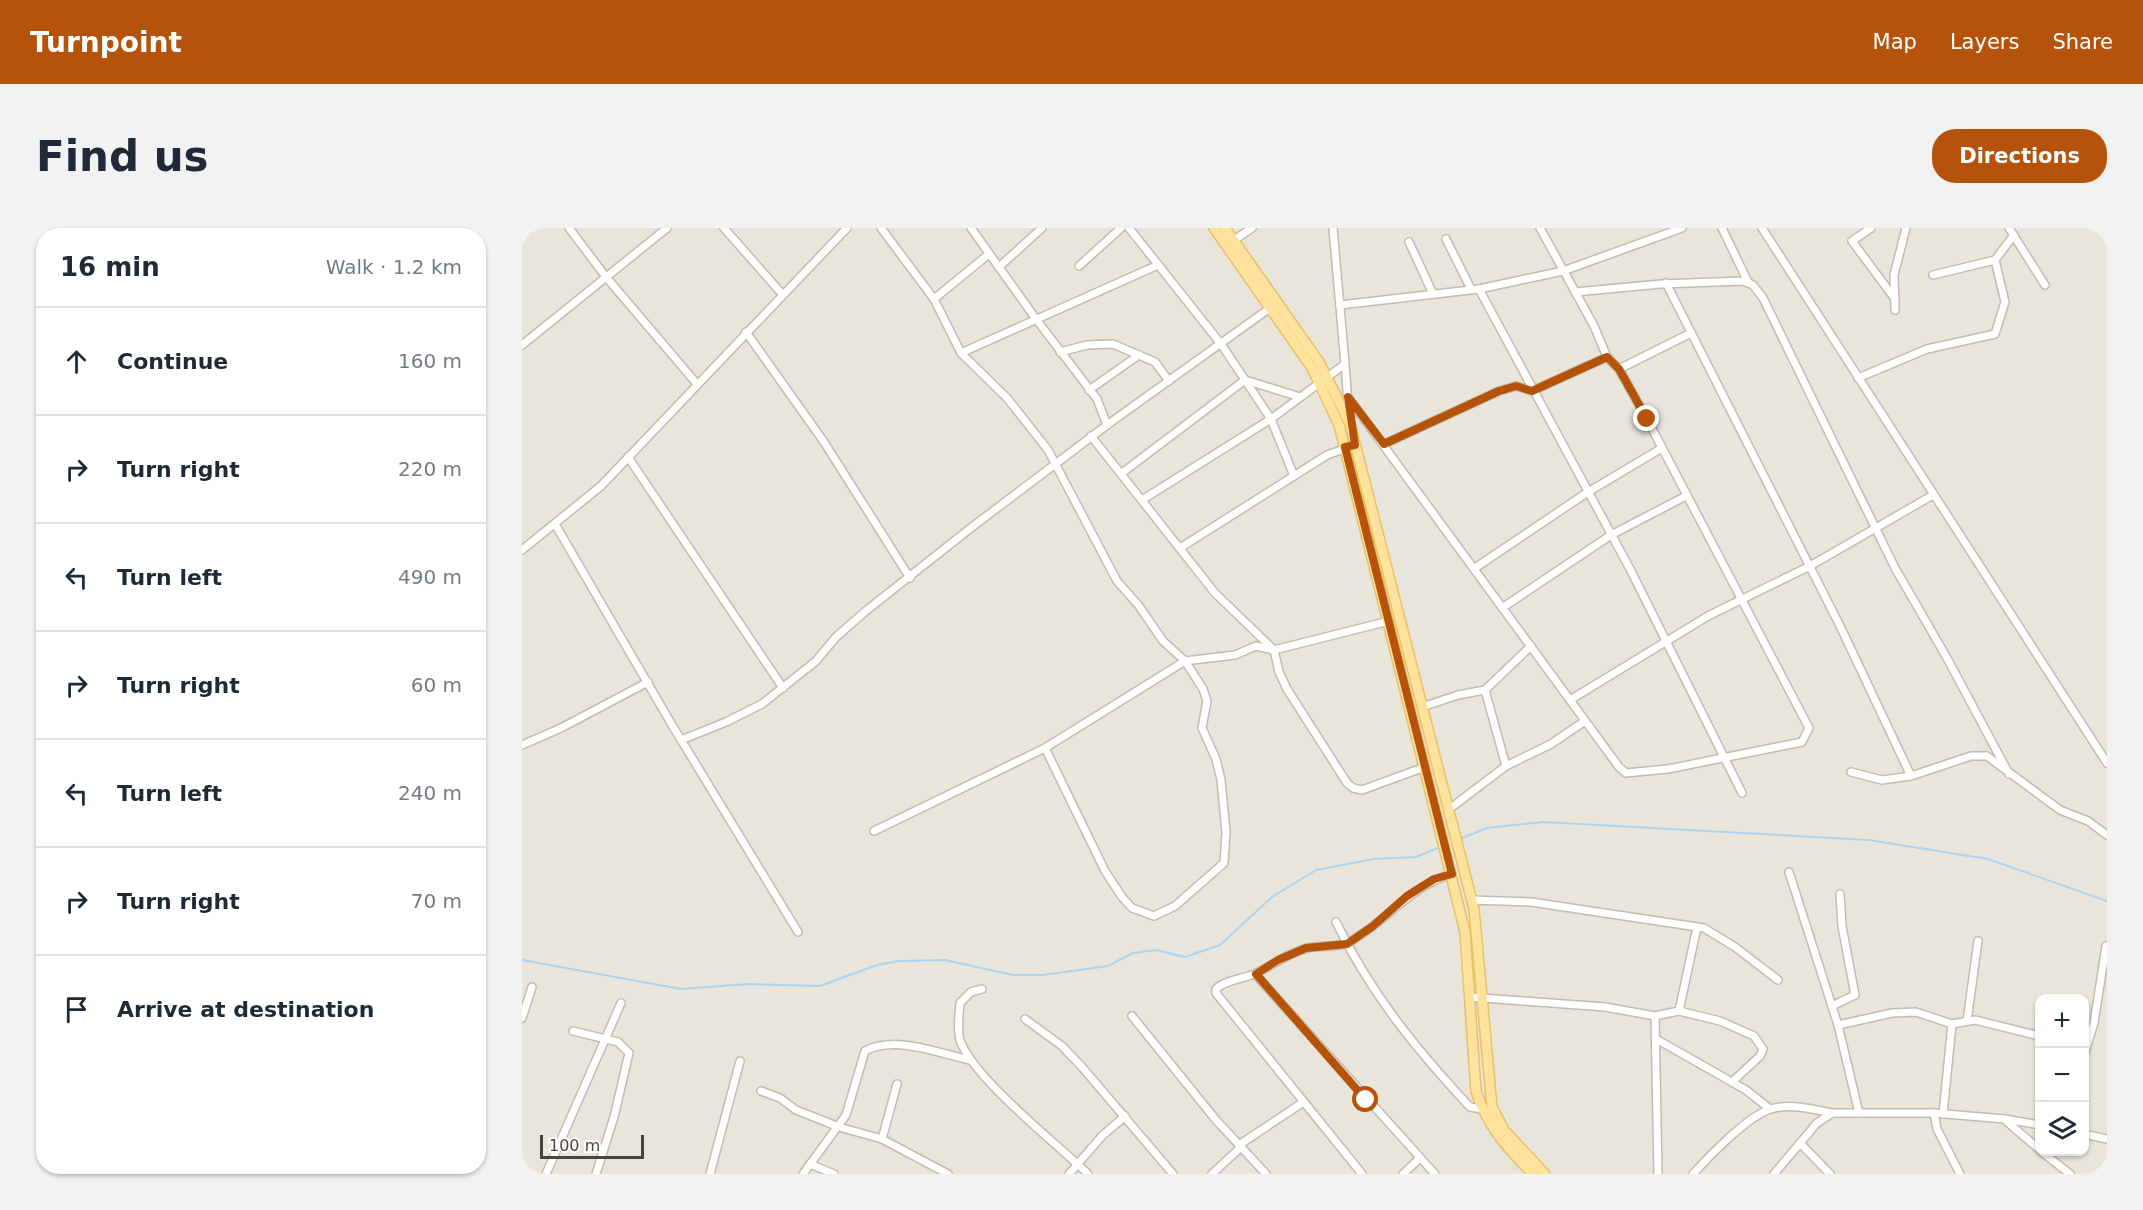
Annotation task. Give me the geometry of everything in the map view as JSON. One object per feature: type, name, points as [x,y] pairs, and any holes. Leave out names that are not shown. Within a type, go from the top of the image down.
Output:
[{"type":"main road","points":[[1214,228],[1320,383],[1339,425],[1465,932],[1474,1074],[1482,1109],[1497,1136],[1533,1174]]},
{"type":"main road","points":[[1225,228],[1328,376],[1350,424],[1471,900],[1478,935],[1487,1077],[1492,1107],[1504,1130],[1545,1174]]},
{"type":"street","points":[[569,228],[606,277],[697,384]]},
{"type":"street","points":[[522,345],[667,228]]},
{"type":"street","points":[[724,228],[782,294]]},
{"type":"street","points":[[522,550],[601,486],[847,228]]},
{"type":"street","points":[[881,228],[934,299],[961,353],[1007,398],[1057,465],[1117,581],[1139,606],[1163,641],[1185,661],[1203,689],[1207,701],[1202,728],[1216,759],[1221,780],[1226,856],[1220,868],[1175,906],[1154,916],[1145,915],[1132,908],[1122,897],[1106,871],[1045,748]]},
{"type":"street","points":[[971,228],[1102,407],[1107,424]]},
{"type":"street","points":[[999,267],[1042,228]]},
{"type":"street","points":[[1079,266],[1120,228]]},
{"type":"street","points":[[1129,228],[1221,344],[1271,419],[1294,476]]},
{"type":"street","points":[[1234,240],[1252,228]]},
{"type":"street","points":[[1333,228],[1350,424]]},
{"type":"street","points":[[1348,397],[1618,767],[1626,773],[1636,774],[1802,742],[1809,728],[1662,448],[1619,369],[1607,357],[1594,326],[1540,228]]},
{"type":"street","points":[[1340,305],[1471,289],[1479,290],[1563,271],[1682,228]]},
{"type":"street","points":[[1722,228],[1748,283]]},
{"type":"street","points":[[1762,228],[2107,763]]},
{"type":"street","points":[[1871,228],[1852,241],[1895,299]]},
{"type":"street","points":[[1895,310],[1894,275],[1906,228]]},
{"type":"street","points":[[2009,228],[2045,285]]},
{"type":"street","points":[[1933,274],[1995,260],[2014,235]]},
{"type":"street","points":[[1446,239],[1471,289]]},
{"type":"street","points":[[1409,242],[1433,294]]},
{"type":"street","points":[[934,299],[989,254]]},
{"type":"street","points":[[1858,378],[1927,350],[1995,334],[2005,302],[1995,260]]},
{"type":"street","points":[[961,353],[1158,265]]},
{"type":"street","points":[[1575,292],[1666,283],[1743,281],[1753,285],[1763,298],[1878,529],[1895,568],[1931,628],[2009,774]]},
{"type":"street","points":[[1666,283],[1810,566],[1911,776]]},
{"type":"street","points":[[1479,290],[1667,642],[1727,757],[1742,793]]},
{"type":"street","points":[[681,740],[726,722],[762,704],[816,661],[843,630],[980,521],[1057,465],[1107,424],[1270,308]]},
{"type":"street","points":[[746,332],[824,442],[910,578]]},
{"type":"street","points":[[1619,369],[1691,333]]},
{"type":"street","points":[[1060,352],[1087,345],[1113,344],[1155,362],[1169,381]]},
{"type":"street","points":[[1089,390],[1139,355]]},
{"type":"street","points":[[1384,444],[1499,391],[1516,386],[1532,391],[1607,357]]},
{"type":"street","points":[[1142,500],[1271,419],[1345,364]]},
{"type":"street","points":[[1245,381],[1300,397]]},
{"type":"street","points":[[1122,473],[1245,381]]},
{"type":"street","points":[[1091,436],[1215,593],[1274,650],[1287,689],[1347,783],[1353,788],[1362,790],[1425,767]]},
{"type":"street","points":[[1180,548],[1294,476],[1345,447],[1355,445]]},
{"type":"street","points":[[1475,568],[1588,492],[1662,448]]},
{"type":"street","points":[[628,457],[783,688]]},
{"type":"street","points":[[1569,700],[1740,599],[1810,566],[1934,495]]},
{"type":"street","points":[[1502,609],[1611,536],[1686,496]]},
{"type":"street","points":[[555,524],[681,740],[798,932]]},
{"type":"street","points":[[874,831],[1045,748],[1185,661],[1235,655],[1256,646],[1274,650],[1389,621]]},
{"type":"street","points":[[1422,707],[1458,695],[1485,690],[1531,646]]},
{"type":"street","points":[[522,745],[561,728],[648,682]]},
{"type":"street","points":[[1485,690],[1506,766]]},
{"type":"street","points":[[1449,812],[1506,766],[1551,744],[1585,721]]},
{"type":"street","points":[[1851,772],[1882,780],[1911,776],[1971,756],[1987,756],[2060,810],[2088,821],[2107,835]]},
{"type":"street","points":[[1362,1174],[1216,993],[1219,986],[1256,974],[1278,960],[1306,948],[1347,944],[1373,926],[1407,896],[1450,870]]},
{"type":"street","points":[[1789,872],[1838,1025],[1859,1113]]},
{"type":"street","points":[[1832,1006],[1855,995],[1842,926],[1840,894]]},
{"type":"street","points":[[1471,900],[1531,902],[1697,927],[1717,934],[1778,980]]},
{"type":"street","points":[[1336,922],[1390,1014],[1416,1049],[1470,1107],[1482,1109]]},
{"type":"street","points":[[1680,1011],[1697,927]]},
{"type":"street","points":[[1967,1021],[1978,941]]},
{"type":"street","points":[[2089,1036],[2094,1023],[2106,946]]},
{"type":"street","points":[[1256,974],[1435,1174]]},
{"type":"street","points":[[522,1018],[532,987]]},
{"type":"street","points":[[982,989],[971,992],[960,1003],[960,1039],[970,1060],[1004,1096],[1088,1174]]},
{"type":"street","points":[[1470,997],[1605,1007],[1655,1016],[1680,1011],[1720,1020],[1761,1042],[1763,1048],[1760,1056],[1732,1082]]},
{"type":"street","points":[[546,1174],[621,1003]]},
{"type":"street","points":[[1838,1025],[1892,1013],[1916,1012],[1952,1024],[1967,1021],[1994,1023],[2035,1035]]},
{"type":"street","points":[[1132,1016],[1152,1044],[1266,1174]]},
{"type":"street","points":[[1655,1016],[1658,1174]]},
{"type":"street","points":[[1025,1019],[1062,1046],[1173,1174]]},
{"type":"street","points":[[1943,1114],[1952,1024]]},
{"type":"street","points":[[573,1031],[618,1042],[629,1053],[614,1117],[596,1174]]},
{"type":"street","points":[[1656,1040],[1732,1082],[1770,1109]]},
{"type":"street","points":[[803,1174],[846,1115],[862,1055],[875,1046],[892,1044],[970,1060]]},
{"type":"street","points":[[710,1174],[740,1061]]},
{"type":"street","points":[[882,1139],[897,1084]]},
{"type":"street","points":[[761,1091],[780,1098],[796,1110],[839,1127],[882,1139],[948,1174]]},
{"type":"street","points":[[1212,1174],[1240,1146],[1302,1102]]},
{"type":"street","points":[[1693,1174],[1734,1133],[1770,1109],[1802,1108],[1832,1113],[1934,1113],[2005,1119],[2035,1124]]},
{"type":"street","points":[[1774,1174],[1817,1123],[1832,1113]]},
{"type":"street","points":[[1934,1113],[1937,1129],[1960,1174]]},
{"type":"street","points":[[1069,1174],[1077,1163],[1125,1116]]},
{"type":"street","points":[[2005,1119],[2035,1146]]},
{"type":"street","points":[[2089,1135],[2107,1139]]},
{"type":"street","points":[[1800,1143],[1830,1174]]},
{"type":"street","points":[[2047,1156],[2070,1174]]},
{"type":"street","points":[[1403,1174],[1420,1158]]},
{"type":"street","points":[[810,1164],[834,1174]]},
{"type":"shaded area","points":[[522,228],[2107,228],[2107,1174],[522,1174]]},
{"type":"waterway","points":[[1460,839],[1487,828],[1543,822],[1869,840],[1988,859],[2107,901]]},
{"type":"waterway","points":[[522,960],[681,989],[748,984],[820,986],[877,965],[899,961],[945,960],[1013,975],[1043,975],[1108,966],[1133,953],[1156,950],[1185,957],[1220,945],[1272,897],[1316,870],[1374,859],[1416,857],[1440,847]]},
{"type":"route","points":[[1366,1100],[1256,974],[1278,960],[1306,948],[1347,944],[1373,926],[1407,896],[1434,879],[1452,874],[1345,447],[1355,445],[1350,424],[1348,397],[1384,444],[1499,391],[1516,386],[1532,391],[1567,373],[1607,357],[1619,369],[1647,419]]}]
